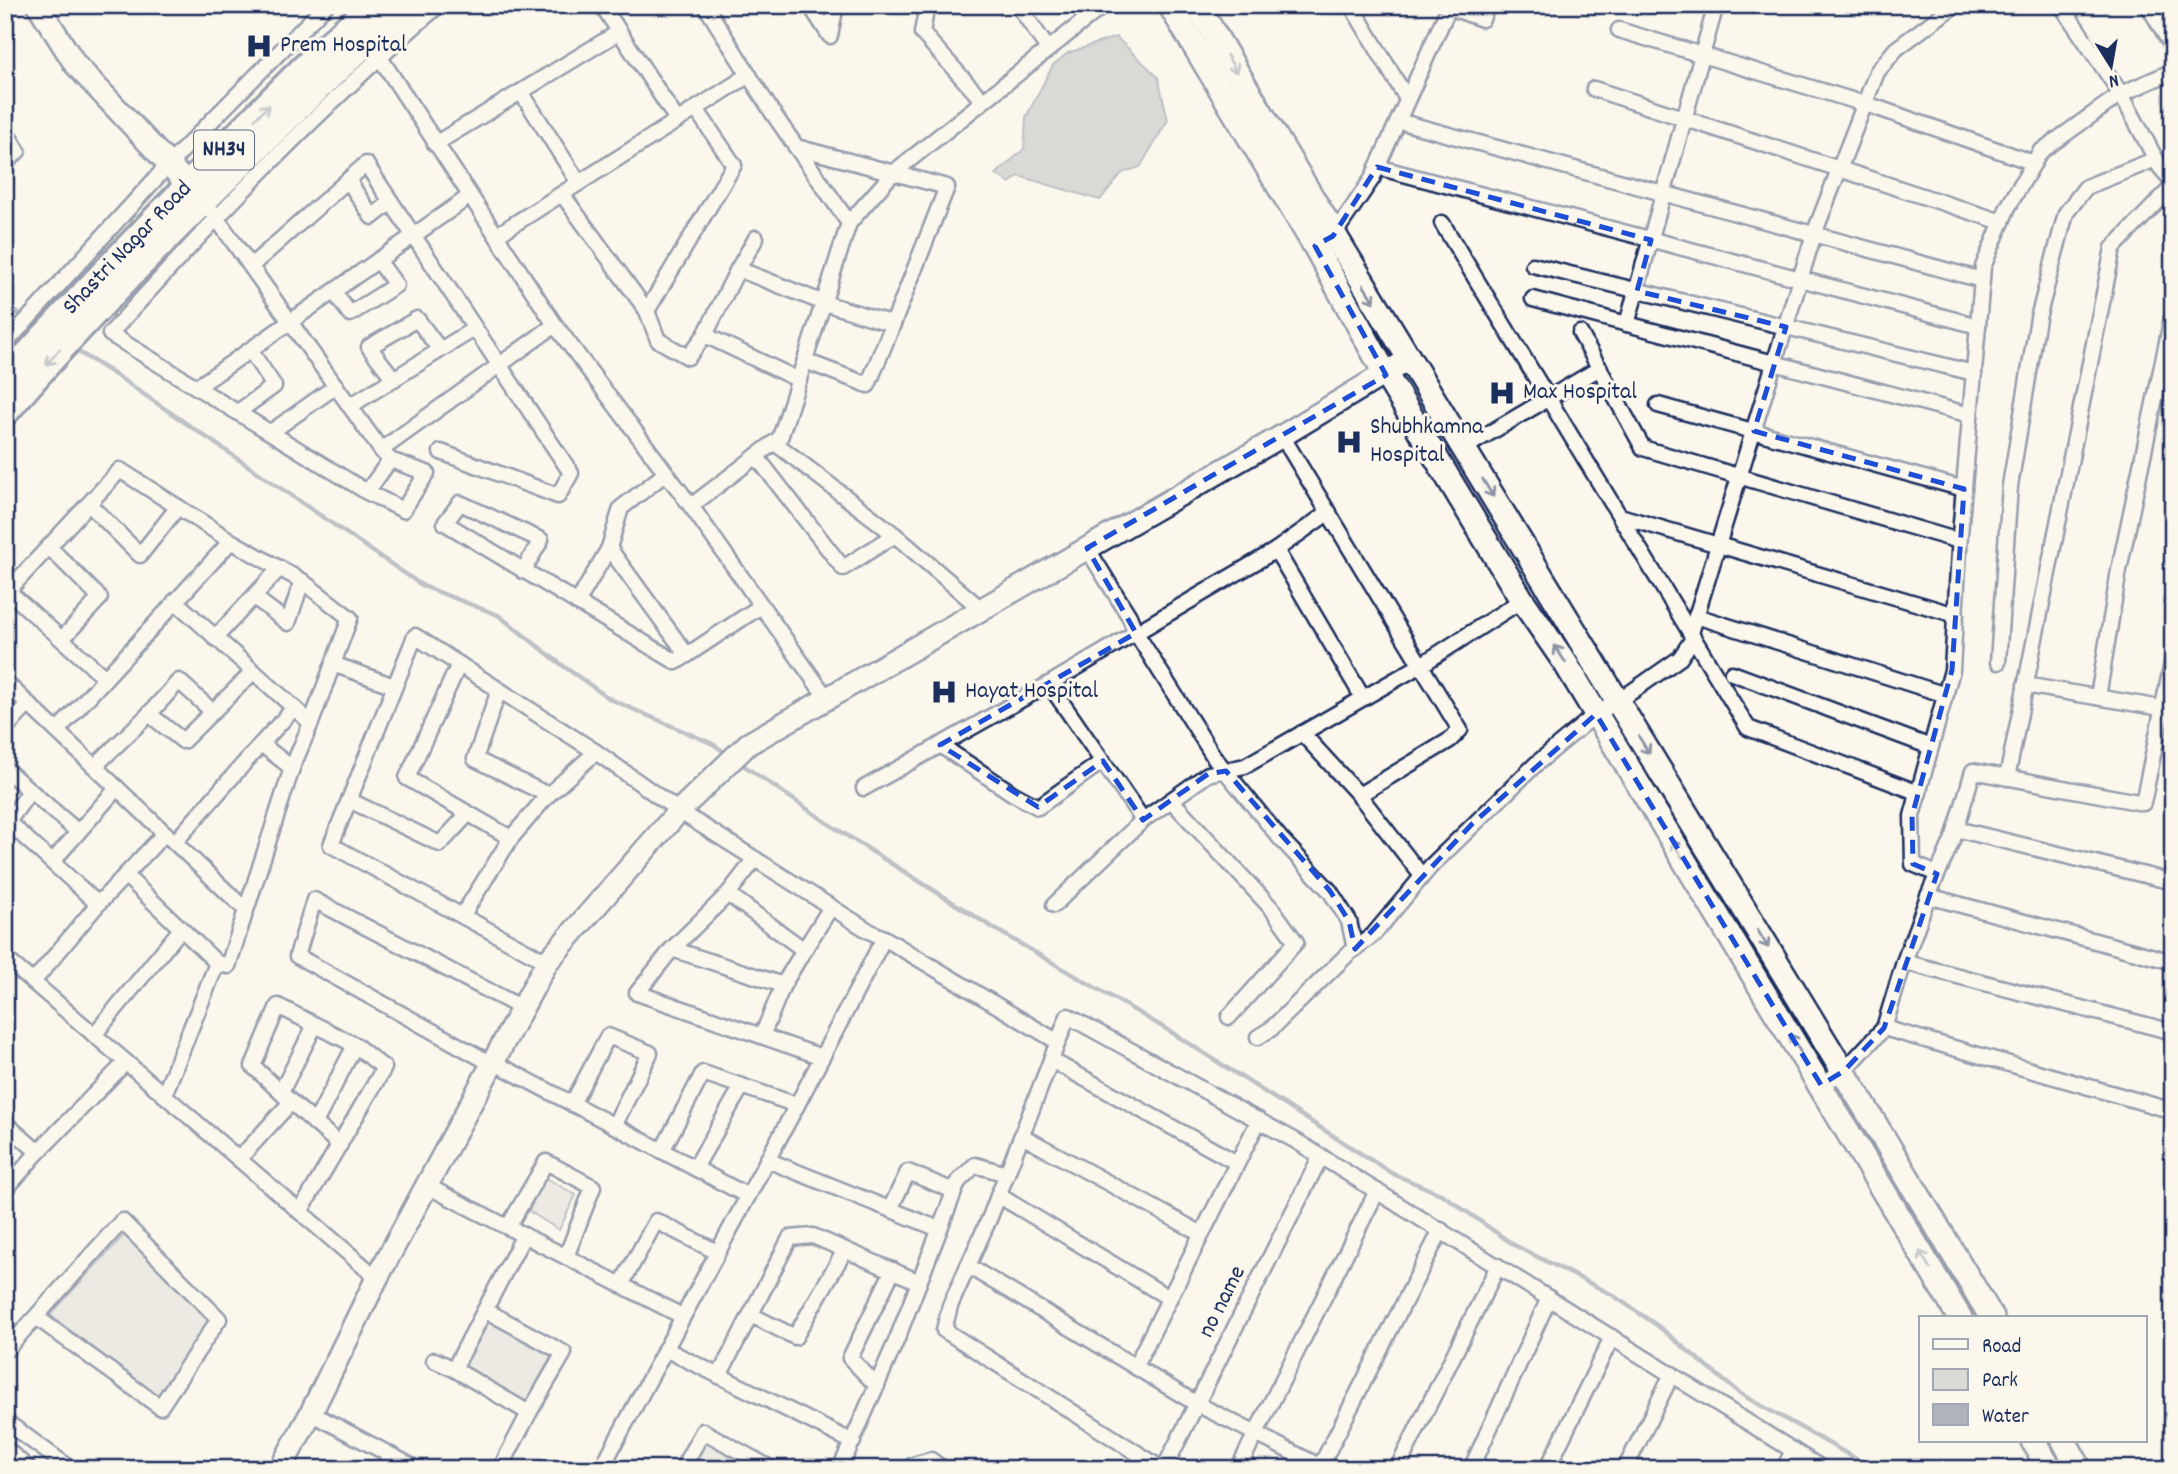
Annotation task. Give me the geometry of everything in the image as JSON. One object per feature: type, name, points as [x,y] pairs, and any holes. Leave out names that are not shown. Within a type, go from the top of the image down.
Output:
[{"type":"highway","name":"NH34","points":[[367,24],[410,5]]},
{"type":"highway","name":"Shastri Nagar Road","points":[[8,399],[85,306],[203,201],[266,107],[367,24]]},
{"type":"main road","points":[[1170,5],[1324,241],[1409,359],[1844,1070],[1991,1316]]},
{"type":"main road","points":[[1197,5],[1324,241],[1386,375],[1522,600],[1566,664],[1959,1316]]},
{"type":"main road","points":[[1892,1204],[1916,1191]]},
{"type":"main road","points":[[2034,1442],[2050,1469]]},
{"type":"main road","points":[[2065,1442],[2080,1469]]},
{"type":"street","points":[[38,5],[75,64],[203,201],[385,455],[427,473],[403,510],[367,492],[110,334],[203,201],[367,24],[439,5]]},
{"type":"street","points":[[5,344],[168,165],[326,5]]},
{"type":"street","points":[[602,5],[677,120]]},
{"type":"street","points":[[705,5],[748,75],[849,223]]},
{"type":"street","points":[[810,5],[830,36],[836,5]]},
{"type":"street","points":[[927,5],[922,33],[983,102]]},
{"type":"street","points":[[1018,5],[1048,49]]},
{"type":"street","points":[[691,506],[780,438],[849,223],[892,173],[1104,5]]},
{"type":"street","points":[[1351,5],[1408,99]]},
{"type":"street","points":[[1324,241],[1377,167],[1449,6],[1482,19],[1489,5]]},
{"type":"street","points":[[1627,324],[1716,5]]},
{"type":"street","points":[[1258,1037],[1271,1029],[1373,935],[1422,876],[1536,764],[1596,714],[1680,658],[1692,640],[1691,633],[1696,616],[1814,234],[1877,72],[1896,49],[1955,5]]},
{"type":"street","points":[[2007,778],[2113,248],[2173,184],[2156,159],[2121,94],[2061,5]]},
{"type":"street","points":[[2148,5],[2173,48]]},
{"type":"street","points":[[367,24],[435,144],[555,324],[691,506],[826,697]]},
{"type":"street","points":[[1619,30],[1865,104],[2034,163]]},
{"type":"street","points":[[435,144],[619,32]]},
{"type":"street","points":[[1937,874],[1913,864],[1912,816],[1952,670],[1959,541],[1983,267],[2002,222],[2040,152],[2121,94],[2173,71]]},
{"type":"street","points":[[497,235],[748,75]]},
{"type":"street","points":[[1594,89],[2002,222]]},
{"type":"street","points":[[521,92],[579,183]]},
{"type":"street","points":[[647,311],[734,165],[695,108]]},
{"type":"street","points":[[1398,121],[1982,280]]},
{"type":"street","points":[[5,131],[18,151],[5,164]]},
{"type":"street","points":[[796,147],[947,187],[868,384],[805,360]]},
{"type":"street","points":[[1998,662],[2010,486],[2038,318],[2066,213],[2087,187],[2156,159]]},
{"type":"street","points":[[251,266],[366,164],[571,473],[558,496],[441,452]]},
{"type":"street","points":[[1377,167],[1978,326]]},
{"type":"street","points":[[348,180],[372,217],[391,202]]},
{"type":"street","points":[[562,194],[647,311],[658,340],[688,357],[705,335],[756,238]]},
{"type":"street","points":[[197,387],[470,196]]},
{"type":"street","points":[[1442,223],[1748,727],[1919,793]]},
{"type":"street","points":[[334,292],[350,314],[396,285],[378,260]]},
{"type":"street","points":[[1533,265],[1974,373]]},
{"type":"street","points":[[738,269],[824,303],[893,324]]},
{"type":"street","points":[[1533,299],[1970,415]]},
{"type":"street","points":[[2098,697],[2119,570],[2173,313]]},
{"type":"street","points":[[394,379],[369,347],[417,319],[440,350]]},
{"type":"street","points":[[367,492],[385,455],[555,324]]},
{"type":"street","points":[[350,406],[474,329]]},
{"type":"street","points":[[1580,333],[1643,448],[1959,541]]},
{"type":"street","points":[[705,335],[799,380]]},
{"type":"street","points":[[237,412],[274,386],[250,350]]},
{"type":"street","points":[[280,1469],[311,1413],[377,1279],[547,962],[679,811],[748,744],[1282,436],[1409,359]]},
{"type":"street","points":[[1464,448],[1600,368]]},
{"type":"street","points":[[271,432],[336,386]]},
{"type":"street","points":[[1658,405],[1964,489]]},
{"type":"street","points":[[1282,436],[1460,730],[1450,740],[1359,795]]},
{"type":"street","points":[[775,443],[895,535],[981,609]]},
{"type":"street","points":[[756,456],[843,568],[895,535]]},
{"type":"street","points":[[105,678],[7,592],[120,470],[232,541],[302,581],[350,618],[292,768],[228,966],[217,963],[125,875]]},
{"type":"street","points":[[577,603],[609,548],[621,508],[666,473]]},
{"type":"street","points":[[523,571],[541,540],[460,503],[445,523],[523,571],[676,662],[761,606]]},
{"type":"street","points":[[89,504],[140,555],[178,507]]},
{"type":"street","points":[[864,788],[1136,634],[1276,550],[1329,512]]},
{"type":"street","points":[[1620,516],[1956,615]]},
{"type":"street","points":[[57,731],[232,541]]},
{"type":"street","points":[[49,547],[100,598],[62,639]]},
{"type":"street","points":[[609,548],[687,655]]},
{"type":"street","points":[[1087,548],[1129,616],[1136,634],[1214,757],[1280,838],[1331,891],[1349,921],[1355,949]]},
{"type":"street","points":[[1276,550],[1363,698]]},
{"type":"street","points":[[215,638],[280,568]]},
{"type":"street","points":[[254,597],[288,623],[302,581]]},
{"type":"street","points":[[1054,905],[1143,820],[1208,774],[1245,766],[1421,665],[1522,600]]},
{"type":"street","points":[[175,601],[311,723]]},
{"type":"street","points":[[1696,616],[1946,695]]},
{"type":"street","points":[[547,962],[331,845],[415,635],[596,751],[679,811],[869,931],[1058,1042]]},
{"type":"street","points":[[1821,1085],[1844,1070],[1884,1028],[1928,896],[1956,830],[1973,771],[2143,803],[2168,708],[2173,658]]},
{"type":"street","points":[[332,664],[394,686]]},
{"type":"street","points":[[460,664],[407,778],[511,838]]},
{"type":"street","points":[[149,713],[183,741],[253,672]]},
{"type":"street","points":[[1732,673],[1931,747]]},
{"type":"street","points":[[94,766],[179,681],[213,712]]},
{"type":"street","points":[[5,682],[245,909]]},
{"type":"street","points":[[1049,684],[1143,820]]},
{"type":"street","points":[[2025,685],[2168,708]]},
{"type":"street","points":[[499,690],[475,759],[548,795]]},
{"type":"street","points":[[5,729],[29,704]]},
{"type":"street","points":[[33,982],[125,875],[170,838],[294,708]]},
{"type":"street","points":[[1302,733],[1359,795],[1422,876]]},
{"type":"street","points":[[261,744],[292,768]]},
{"type":"street","points":[[940,745],[1038,807],[1103,761]]},
{"type":"street","points":[[462,916],[511,838],[548,795],[596,751]]},
{"type":"street","points":[[5,769],[78,832]]},
{"type":"street","points":[[52,862],[117,788]]},
{"type":"street","points":[[30,791],[8,822],[98,904]]},
{"type":"street","points":[[349,800],[440,844],[468,814]]},
{"type":"street","points":[[1172,801],[1273,911],[1296,942],[1229,1017]]},
{"type":"street","points":[[1956,830],[2173,882]]},
{"type":"street","points":[[755,859],[728,894],[672,949],[638,993],[822,1057]]},
{"type":"street","points":[[728,894],[804,950]]},
{"type":"street","points":[[1928,896],[2173,961]]},
{"type":"street","points":[[522,1008],[314,900],[297,956],[492,1063],[748,1196]]},
{"type":"street","points":[[762,1036],[783,985],[831,907]]},
{"type":"street","points":[[94,1035],[181,929]]},
{"type":"street","points":[[602,1469],[884,938]]},
{"type":"street","points":[[672,949],[783,985]]},
{"type":"street","points":[[5,958],[377,1279]]},
{"type":"street","points":[[1904,962],[2173,1032]]},
{"type":"street","points":[[164,1095],[217,963]]},
{"type":"street","points":[[300,1212],[340,1145],[384,1068],[355,1045],[278,1006],[253,1066],[340,1145]]},
{"type":"street","points":[[1163,1469],[944,1330],[950,1306],[998,1195],[1068,1016],[1321,1156],[1823,1469]]},
{"type":"street","points":[[239,1159],[286,1097],[314,1025]]},
{"type":"street","points":[[1884,1028],[2173,1111]]},
{"type":"street","points":[[572,1104],[608,1037],[650,1053],[614,1125]]},
{"type":"street","points":[[315,1123],[355,1045]]},
{"type":"street","points":[[1051,1060],[1237,1163]]},
{"type":"street","points":[[5,1191],[38,1152],[126,1062]]},
{"type":"street","points":[[662,1151],[703,1073],[797,1105]]},
{"type":"street","points":[[695,1168],[742,1086]]},
{"type":"street","points":[[1135,1367],[1259,1120]]},
{"type":"street","points":[[5,1123],[38,1152]]},
{"type":"street","points":[[1021,1136],[1202,1234]]},
{"type":"street","name":"no name","points":[[1163,1469],[1321,1156]]},
{"type":"street","points":[[767,1160],[939,1229]]},
{"type":"street","points":[[508,1227],[546,1162],[593,1187],[566,1257]]},
{"type":"street","points":[[840,1469],[877,1386],[958,1182],[975,1165],[1006,1174]]},
{"type":"street","points":[[890,1209],[908,1172],[954,1191]]},
{"type":"street","points":[[427,1186],[682,1316]]},
{"type":"street","points":[[1238,1469],[1377,1191]]},
{"type":"street","points":[[998,1195],[1169,1298]]},
{"type":"street","points":[[5,1351],[122,1221],[219,1319],[160,1407],[36,1317]]},
{"type":"street","points":[[621,1285],[656,1221],[717,1252]]},
{"type":"street","points":[[968,1266],[1197,1404],[1321,1468],[1441,1230]]},
{"type":"street","points":[[454,1369],[524,1235]]},
{"type":"street","points":[[719,1376],[790,1238],[813,1236],[919,1282]]},
{"type":"street","points":[[751,1315],[795,1337],[845,1250]]},
{"type":"street","points":[[1397,1469],[1498,1266]]},
{"type":"street","points":[[877,1386],[850,1358],[893,1270]]},
{"type":"street","points":[[1471,1469],[1549,1298]]},
{"type":"street","points":[[485,1310],[564,1353],[500,1469]]},
{"type":"street","points":[[1547,1469],[1612,1337]]},
{"type":"street","points":[[665,1349],[853,1442]]},
{"type":"street","points":[[434,1360],[529,1413]]},
{"type":"street","points":[[1625,1469],[1671,1374]]},
{"type":"street","points":[[311,1413],[417,1469]]},
{"type":"street","points":[[5,1421],[71,1469]]},
{"type":"street","points":[[682,1469],[703,1431],[755,1465],[772,1469]]},
{"type":"street","points":[[5,1448],[29,1469]]},
{"type":"street","points":[[1784,1469],[1793,1450]]},
{"type":"street","points":[[911,1469],[913,1465],[931,1460],[943,1469]]},
{"type":"highlighted area","points":[[1377,167],[1651,240],[1637,291],[1786,327],[1754,431],[1964,489],[1952,670],[1912,816],[1913,864],[1937,874],[1884,1028],[1844,1071],[1821,1085],[1596,714],[1472,824],[1355,949],[1349,921],[1330,891],[1226,771],[1208,774],[1143,820],[1103,761],[1038,807],[940,745],[1136,633],[1087,548],[1386,375],[1315,246],[1333,236]]},
{"type":"green space","points":[[544,1177],[576,1195],[559,1230],[529,1211]]},
{"type":"green space","points":[[125,1234],[209,1322],[157,1396],[50,1315]]},
{"type":"green space","points":[[489,1322],[551,1356],[527,1403],[464,1367]]},
{"type":"green space","points":[[707,1439],[750,1464],[747,1469],[691,1469]]},
{"type":"water","points":[[1116,37],[1158,77],[1168,120],[1140,167],[1122,173],[1100,200],[1019,176],[1009,183],[996,174],[1024,149],[1026,117],[1053,65],[1068,53]]},
{"type":"waterway","points":[[5,305],[40,327]]},
{"type":"waterway","points":[[74,349],[423,586],[498,615],[610,699],[713,744],[727,754]]},
{"type":"waterway","points":[[740,763],[835,828],[995,929],[1168,1030],[1391,1173],[1443,1195],[1514,1245],[1611,1294],[1658,1326],[1739,1393],[1874,1469]]},
{"type":"place","name":"Prem Hospital","points":[[259,46]]},
{"type":"place","name":"Max Hospital","points":[[1502,393]]},
{"type":"place","name":"Shubhkamna Hospital","points":[[1349,442]]},
{"type":"place","name":"Hayat Hospital","points":[[944,692]]}]
